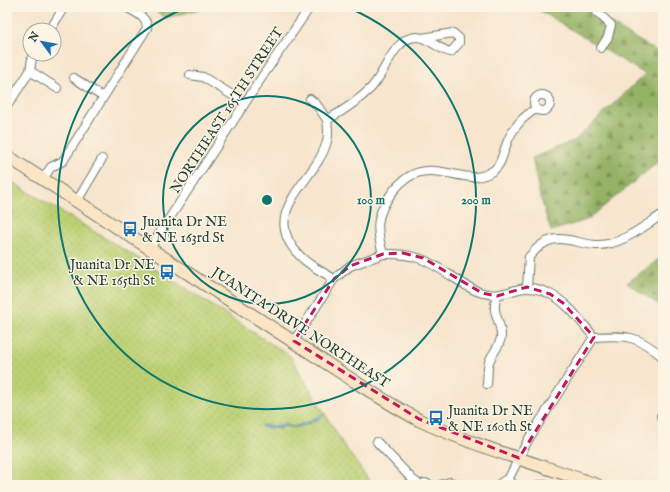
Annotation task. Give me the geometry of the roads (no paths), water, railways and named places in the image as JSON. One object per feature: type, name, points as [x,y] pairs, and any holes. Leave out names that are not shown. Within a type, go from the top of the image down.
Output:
[{"type":"main road","name":"JUANITA DRIVE NORTHEAST","points":[[7,156],[364,387],[418,419],[442,430],[597,485]]},
{"type":"street","points":[[55,22],[64,7]]},
{"type":"street","points":[[43,179],[52,167],[63,161],[147,28],[147,23],[144,19],[126,7]]},
{"type":"street","name":"NORTHEAST 165TH STREET","points":[[150,248],[310,7]]},
{"type":"street","points":[[596,7],[598,12],[612,26],[608,37],[601,48]]},
{"type":"street","points":[[327,120],[351,106],[373,86],[399,46],[415,37],[422,38]]},
{"type":"street","points":[[7,106],[30,71],[31,62]]},
{"type":"street","points":[[30,71],[57,88]]},
{"type":"street","points":[[190,75],[203,77],[245,103]]},
{"type":"street","points":[[74,78],[103,96]]},
{"type":"street","points":[[310,99],[317,105],[327,120],[327,142],[323,152],[293,198],[287,211],[284,223],[287,236],[300,256],[334,279]]},
{"type":"street","points":[[383,254],[378,234],[379,212],[402,181],[423,171],[437,170],[472,177],[489,174],[499,165],[512,132],[520,121],[536,109]]},
{"type":"street","points":[[77,201],[102,159]]},
{"type":"street","points":[[527,287],[529,257],[545,241],[559,239],[596,245],[612,243],[663,214]]},
{"type":"street","points":[[294,341],[334,279],[350,266],[383,254],[403,253],[423,258],[471,289],[482,293],[497,296],[527,287],[550,294],[563,303],[594,337]]},
{"type":"street","points":[[487,384],[489,362],[501,338],[501,331],[494,313],[494,302],[497,296]]},
{"type":"street","points":[[594,337],[622,335],[636,339],[663,357]]},
{"type":"street","points":[[498,485],[502,481],[511,483],[519,458],[594,337]]},
{"type":"street","points":[[376,442],[413,480],[420,485],[425,482],[431,485]]},
{"type":"street","points":[[440,485],[450,482],[462,485]]},
{"type":"street","points":[[539,485],[545,485]]},
{"type":"water","points":[[323,414],[323,416],[314,422],[304,426],[293,427],[310,421]]},
{"type":"water","points":[[283,424],[293,427],[283,426],[281,429],[262,427],[261,425],[273,426]]},
{"type":"place","name":"Juanita Dr NE & NE 163rd St","points":[[130,229]]},
{"type":"place","name":"Juanita Dr NE & NE 165th St","points":[[167,272]]},
{"type":"place","name":"Juanita Dr NE & NE 160th St","points":[[436,418]]}]
